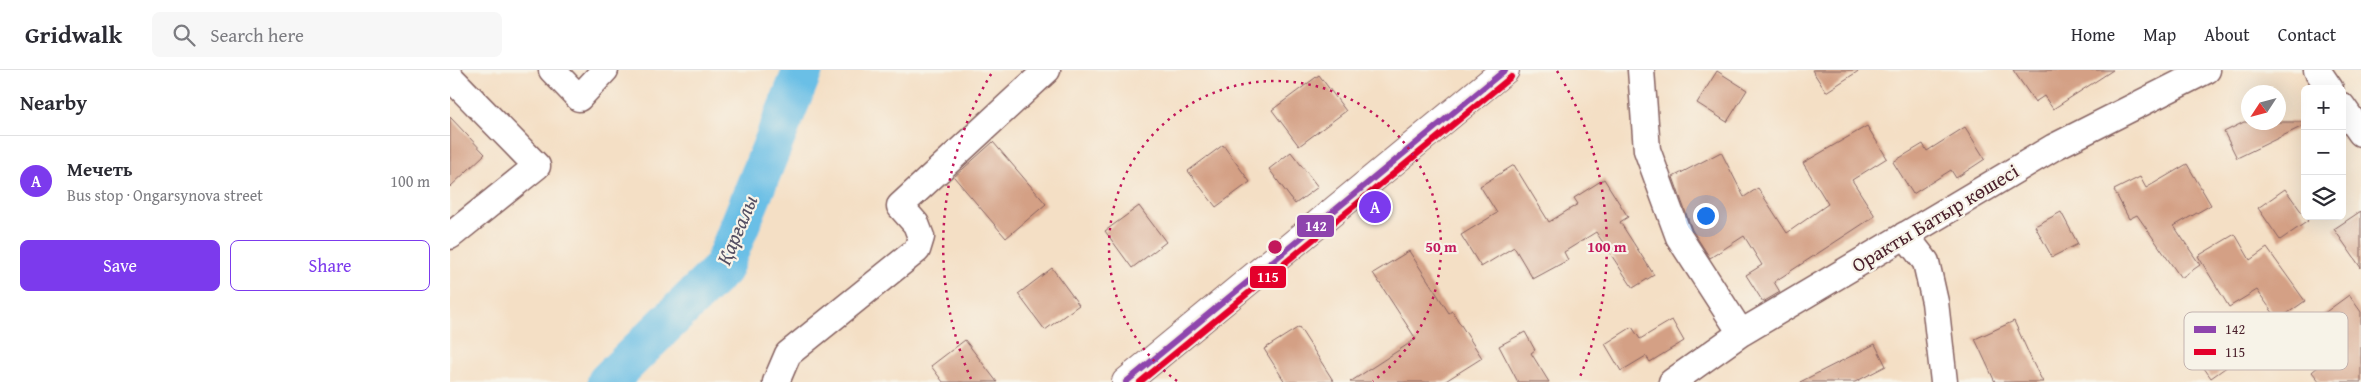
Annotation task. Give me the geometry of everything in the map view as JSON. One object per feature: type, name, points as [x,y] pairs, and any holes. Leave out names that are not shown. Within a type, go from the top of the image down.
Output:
[{"type":"main road","points":[[1126,382],[1505,70]]},
{"type":"street","points":[[552,70],[579,98],[605,70]]},
{"type":"street","points":[[776,382],[788,354],[917,250],[922,237],[916,224],[900,206],[1047,70]]},
{"type":"street","points":[[1641,70],[1648,150],[1679,237],[1741,333]]},
{"type":"street","name":"Оракты Батыр көшесі","points":[[1672,382],[1741,333],[2054,147],[2207,70]]},
{"type":"street","points":[[2317,70],[2327,85]]},
{"type":"street","points":[[450,77],[537,166],[450,236]]},
{"type":"street","points":[[2346,112],[2361,133]]},
{"type":"street","points":[[1905,235],[1926,262],[1935,302],[1944,382]]},
{"type":"building","points":[[1812,70],[1860,70],[1826,92]]},
{"type":"building","points":[[2013,70],[2113,70],[2053,109],[2044,96],[2035,102]]},
{"type":"building","points":[[1717,71],[1747,90],[1727,122],[1697,103]]},
{"type":"building","points":[[1319,75],[1346,111],[1299,146],[1272,110]]},
{"type":"building","points":[[450,117],[485,154],[450,187]]},
{"type":"building","points":[[2286,122],[2301,122],[2301,127],[2237,158],[2224,132],[2241,124],[2241,130],[2286,130]]},
{"type":"building","points":[[1867,126],[1887,158],[1852,180],[1875,216],[1774,282],[1780,292],[1763,302],[1746,275],[1762,265],[1744,236],[1710,258],[1692,230],[1673,177],[1721,152],[1744,197],[1758,188],[1787,233],[1828,204],[1803,163]]},
{"type":"building","points":[[1965,127],[1985,159],[1956,178],[1951,170],[1913,194],[1893,162],[1923,144],[1927,151]]},
{"type":"building","points":[[993,142],[1046,204],[1006,238],[954,177]]},
{"type":"building","points":[[1223,145],[1250,182],[1216,207],[1188,171]]},
{"type":"building","points":[[1291,152],[1318,187],[1295,204],[1269,169]]},
{"type":"building","points":[[2187,164],[2211,205],[2174,226],[2200,265],[2181,278],[2137,215],[2129,219],[2114,190],[2140,177],[2146,188]]},
{"type":"building","points":[[1514,165],[1549,222],[1578,204],[1574,198],[1604,179],[1628,217],[1620,222],[1654,275],[1633,288],[1596,232],[1564,252],[1568,260],[1533,279],[1514,247],[1481,267],[1461,235],[1497,213],[1480,186]]},
{"type":"building","points":[[2285,189],[2301,211],[2301,220],[2308,221],[2280,240],[2258,208]]},
{"type":"building","points":[[1139,206],[1166,242],[1132,268],[1105,231]]},
{"type":"building","points":[[2361,211],[2361,268],[2334,229]]},
{"type":"building","points":[[2061,212],[2078,244],[2052,257],[2035,226]]},
{"type":"building","points":[[2235,234],[2250,260],[2267,248],[2305,301],[2289,312],[2272,312],[2257,290],[2229,307],[2198,256]]},
{"type":"building","points":[[1409,251],[1449,313],[1452,311],[1482,358],[1444,382],[1350,382],[1416,339],[1373,273]]},
{"type":"building","points":[[1052,268],[1079,305],[1045,330],[1018,294]]},
{"type":"building","points":[[2349,295],[2361,312],[2361,382],[2320,382],[2312,372],[2314,370],[2348,370],[2348,312],[2326,312]]},
{"type":"building","points":[[1672,320],[1684,341],[1650,362],[1646,356],[1621,371],[1605,344],[1632,327],[1640,339]]},
{"type":"building","points":[[2014,321],[2043,382],[1995,382],[1975,339]]},
{"type":"building","points":[[1299,327],[1334,382],[1285,382],[1264,349]]},
{"type":"building","points":[[1525,332],[1535,350],[1531,353],[1549,382],[1518,382],[1499,346]]},
{"type":"building","points":[[965,340],[997,382],[943,382],[931,366]]},
{"type":"building","points":[[1875,344],[1886,366],[1855,382],[1800,382]]},
{"type":"building","points":[[2205,370],[2222,370],[2211,378]]},
{"type":"waterway","name":"Қарғалы","points":[[607,382],[722,269],[803,70]]},
{"type":"transit line","name":"142","points":[[1126,382],[1505,70]]},
{"type":"transit line","name":"115","points":[[1140,382],[1511,77]]},
{"type":"place","name":"Мечеть","points":[[1375,207]]}]
